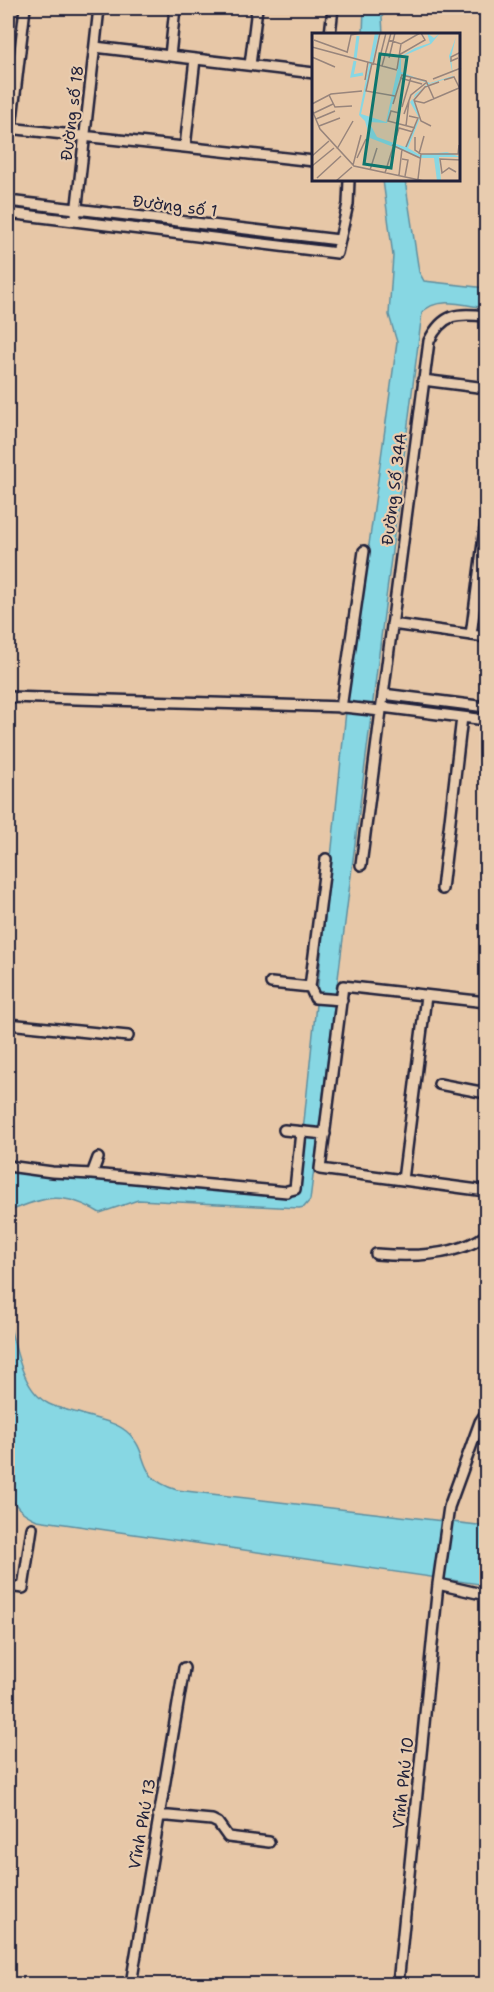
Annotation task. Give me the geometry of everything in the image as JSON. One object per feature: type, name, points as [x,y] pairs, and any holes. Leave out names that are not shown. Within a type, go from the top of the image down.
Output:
[{"type":"street","points":[[25,8],[9,128],[312,161]]},
{"type":"street","name":"Đường số 18","points":[[75,221],[99,8]]},
{"type":"street","points":[[170,56],[175,8]]},
{"type":"street","points":[[250,65],[257,8]]},
{"type":"street","points":[[330,33],[333,8]]},
{"type":"street","points":[[95,47],[312,73]]},
{"type":"street","points":[[184,147],[195,59]]},
{"type":"street","points":[[339,240],[348,204],[350,182]]},
{"type":"street","name":"Đường số 1","points":[[8,201],[339,240],[337,253],[8,213]]},
{"type":"street","name":"Đường Số 34A","points":[[361,865],[379,710],[383,694],[429,341],[436,326],[447,318],[465,314],[486,316]]},
{"type":"street","points":[[423,380],[486,388]]},
{"type":"street","points":[[471,635],[486,520]]},
{"type":"street","points":[[343,708],[364,551]]},
{"type":"street","points":[[392,624],[486,637]]},
{"type":"street","points":[[383,694],[486,707]]},
{"type":"street","points":[[8,697],[343,708],[486,720]]},
{"type":"street","points":[[442,889],[462,717]]},
{"type":"street","points":[[326,860],[310,987],[315,998],[339,1000]]},
{"type":"street","points":[[270,983],[310,987]]},
{"type":"street","points":[[486,1002],[344,986],[339,1000],[322,1133],[320,1169],[486,1191]]},
{"type":"street","points":[[403,1180],[426,996]]},
{"type":"street","points":[[8,1024],[128,1036]]},
{"type":"street","points":[[439,1084],[486,1094]]},
{"type":"street","points":[[284,1130],[322,1133]]},
{"type":"street","points":[[8,1166],[52,1173],[92,1174],[287,1192],[295,1189],[302,1132]]},
{"type":"street","points":[[92,1174],[98,1158]]},
{"type":"street","points":[[376,1254],[405,1255],[449,1250],[478,1242],[486,1235]]},
{"type":"street","name":"Vĩnh Phú 10","points":[[398,1984],[439,1580],[449,1510],[480,1422],[486,1413]]},
{"type":"street","points":[[8,1586],[23,1588],[32,1527]]},
{"type":"street","points":[[439,1580],[486,1595]]},
{"type":"street","name":"Vĩnh Phú 13","points":[[130,1984],[184,1668]]},
{"type":"street","points":[[158,1815],[212,1820],[218,1823],[228,1838],[269,1842]]},
{"type":"water","points":[[364,8],[387,8],[382,17],[383,33],[363,33]]},
{"type":"water","points":[[383,182],[405,182],[419,272],[424,281],[486,288],[486,308],[443,303],[435,304],[422,313],[310,1200],[304,1207],[299,1208],[138,1200],[100,1213],[76,1201],[54,1198],[33,1202],[8,1212],[8,1169],[297,1190],[346,711],[397,342],[389,315],[393,256]]},
{"type":"water","points":[[8,1320],[21,1366],[32,1389],[53,1406],[122,1428],[139,1448],[148,1471],[163,1484],[177,1490],[486,1526],[486,1585],[37,1520],[31,1517],[22,1512],[8,1489]]}]
